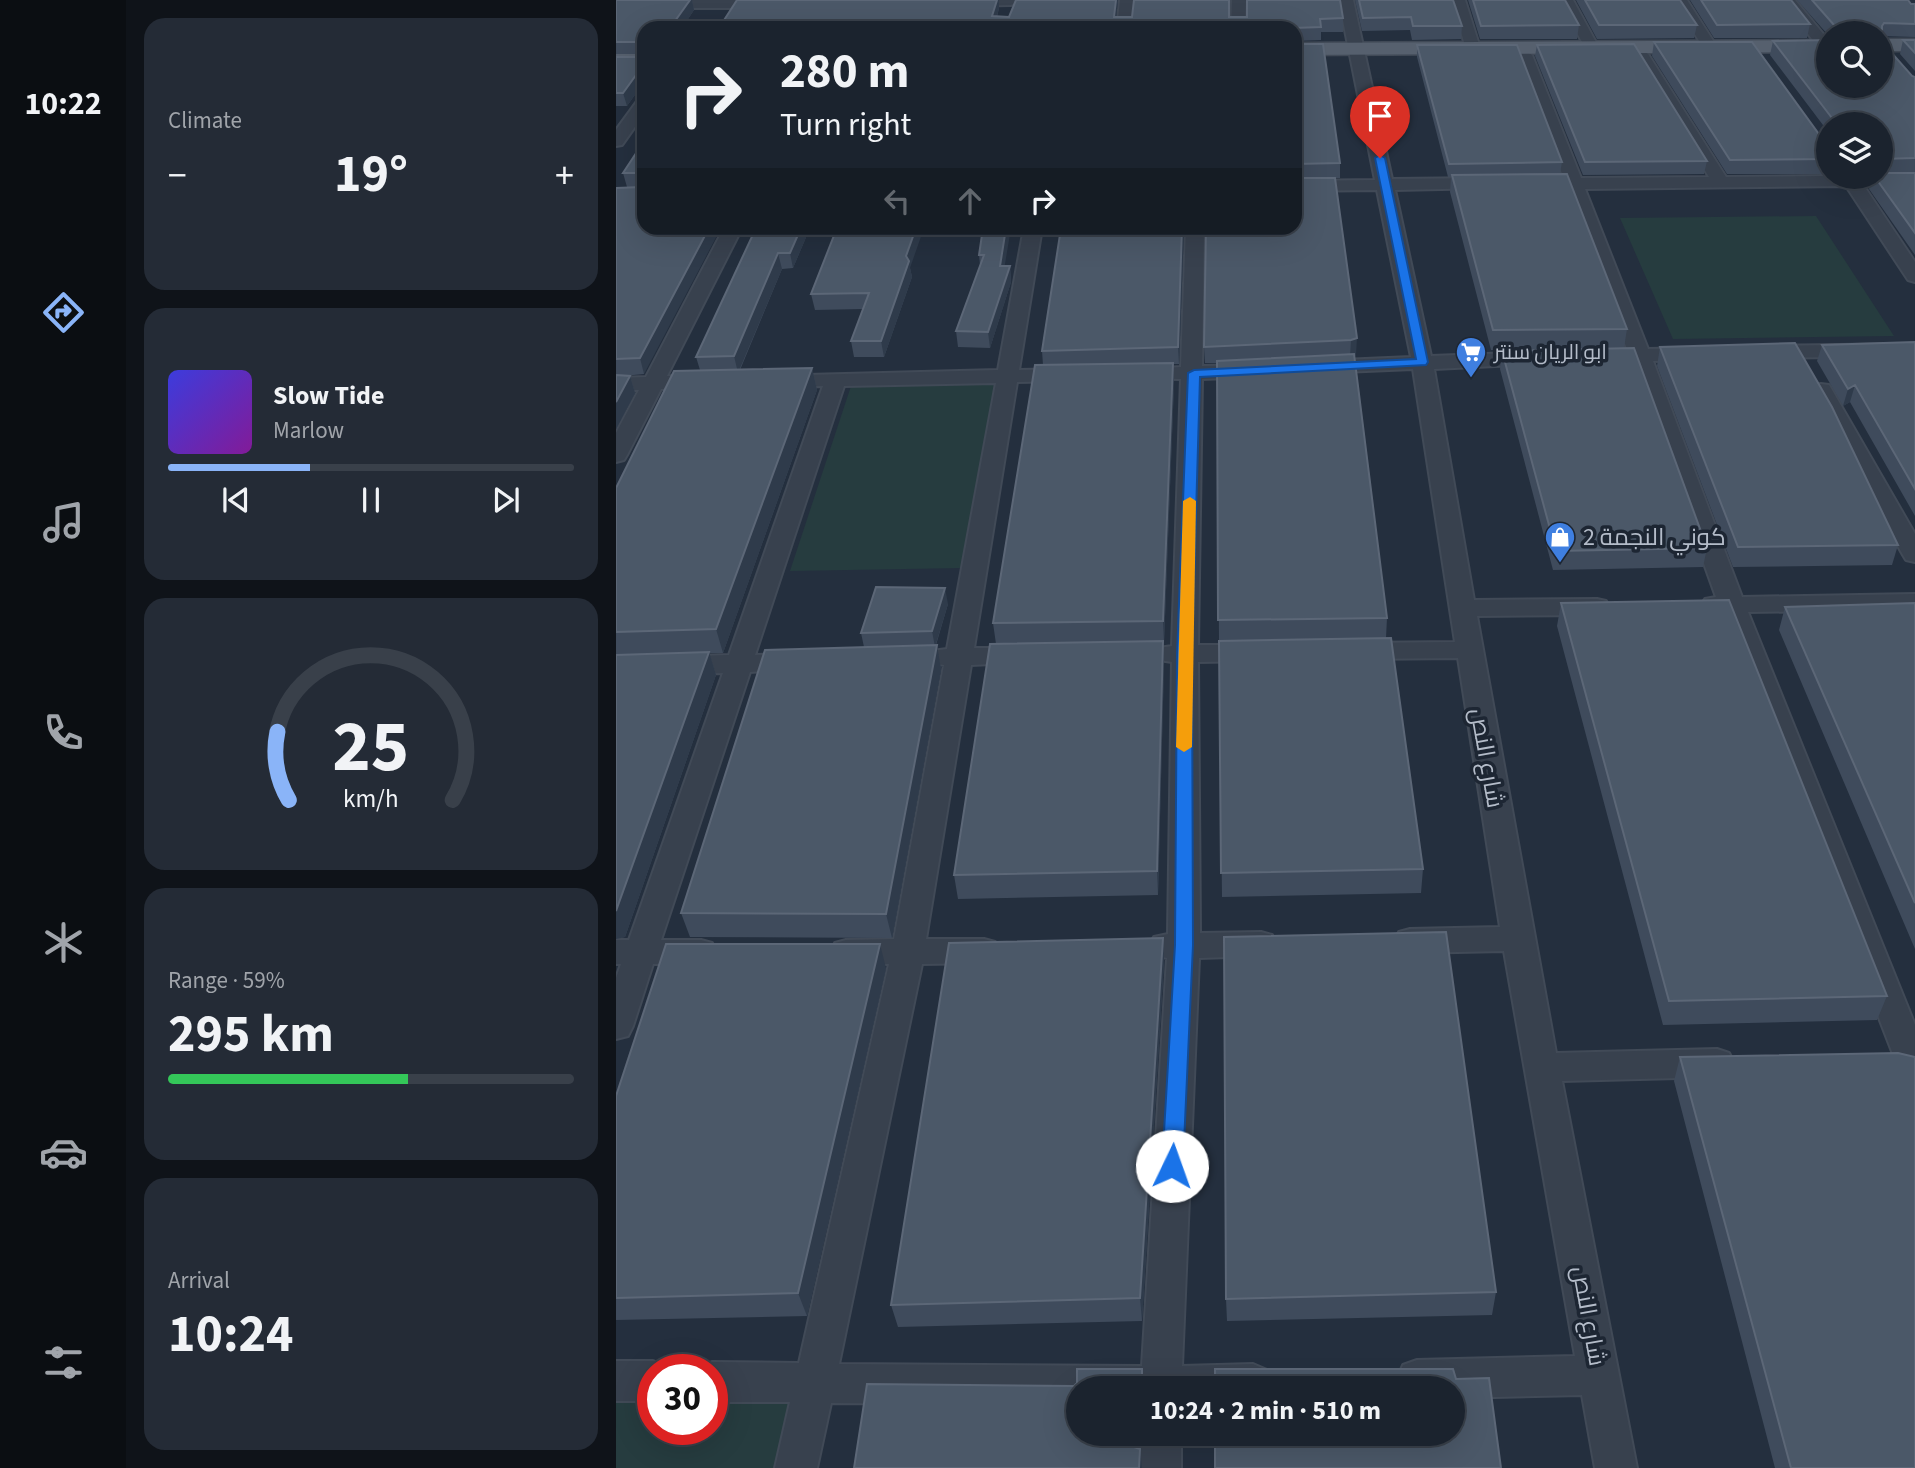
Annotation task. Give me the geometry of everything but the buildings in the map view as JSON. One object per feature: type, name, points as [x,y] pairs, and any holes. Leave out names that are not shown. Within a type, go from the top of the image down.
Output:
[{"type":"main road","points":[[1893,50],[1915,45]]},
{"type":"main road","points":[[1302,56],[1473,48],[1816,48]]},
{"type":"main road","points":[[1302,49],[1525,55],[1641,54],[1762,59],[1816,50]]},
{"type":"main road","points":[[1893,52],[1915,52]]},
{"type":"main road","points":[[616,56],[637,55]]},
{"type":"main road","points":[[616,62],[637,62]]},
{"type":"street","points":[[945,2],[1012,0],[1006,19]]},
{"type":"street","points":[[1125,21],[1127,0]]},
{"type":"street","points":[[1238,21],[1239,0]]},
{"type":"street","name":"شارع النص","points":[[1346,0],[1422,362],[1518,939],[1544,1067],[1616,1468]]},
{"type":"street","points":[[1458,0],[1473,48]]},
{"type":"street","points":[[1566,0],[1592,48]]},
{"type":"street","points":[[1680,0],[1710,47]]},
{"type":"street","points":[[1788,0],[1816,34]]},
{"type":"street","points":[[616,4],[665,2],[783,7]]},
{"type":"street","points":[[1641,54],[1721,183]]},
{"type":"street","points":[[1525,55],[1732,605],[1915,1066],[1874,1060]]},
{"type":"street","points":[[616,141],[637,112]]},
{"type":"street","points":[[1545,184],[1816,180]]},
{"type":"street","points":[[1893,180],[1915,180]]},
{"type":"street","points":[[1302,186],[1506,184]]},
{"type":"street","points":[[1857,189],[1915,276]]},
{"type":"street","points":[[616,455],[729,235]]},
{"type":"street","points":[[796,1468],[908,953],[1032,235]]},
{"type":"street","points":[[1162,1376],[1184,945],[1185,654],[1194,373],[1195,235]]},
{"type":"street","points":[[1746,352],[1915,350]]},
{"type":"street","points":[[1798,351],[1915,555]]},
{"type":"street","points":[[1301,368],[1719,353]]},
{"type":"street","points":[[1114,374],[1274,369]]},
{"type":"street","points":[[757,381],[1087,374]]},
{"type":"street","points":[[616,1026],[629,952],[740,664],[836,379]]},
{"type":"street","points":[[616,384],[731,382]]},
{"type":"street","points":[[1691,605],[1915,602]]},
{"type":"street","points":[[1463,608],[1624,606]]},
{"type":"street","points":[[1334,652],[1469,650]]},
{"type":"street","points":[[1144,654],[1279,652]]},
{"type":"street","points":[[916,658],[1051,656]]},
{"type":"street","points":[[616,667],[822,661]]},
{"type":"street","points":[[1379,941],[1518,939]]},
{"type":"street","points":[[1142,946],[1295,943]]},
{"type":"street","points":[[810,952],[1018,950]]},
{"type":"street","points":[[629,952],[726,952]]},
{"type":"street","points":[[1544,1067],[1750,1063]]},
{"type":"street","points":[[1465,1378],[1599,1375]]},
{"type":"street","points":[[616,1381],[637,1381]]},
{"type":"street","points":[[728,1382],[1066,1386]]},
{"type":"street","points":[[1160,1446],[1160,1468]]},
{"type":"green space","points":[[1816,216],[1894,336],[1673,339],[1620,218]]},
{"type":"green space","points":[[999,381],[963,568],[790,571],[852,383]]},
{"type":"green space","points":[[728,1386],[826,1386],[809,1468],[616,1468],[616,1387],[637,1387],[637,1445],[728,1445]]},
{"type":"slow traffic","points":[[1184,747],[1190,501]]},
{"type":"place","name":"ابو الريان سنتر","points":[[1471,379]]},
{"type":"place","name":"كوني النجمة 2","points":[[1560,564]]},
{"type":"route","points":[[1172,1166],[1184,945],[1185,654],[1194,373],[1422,362],[1380,158]]}]
